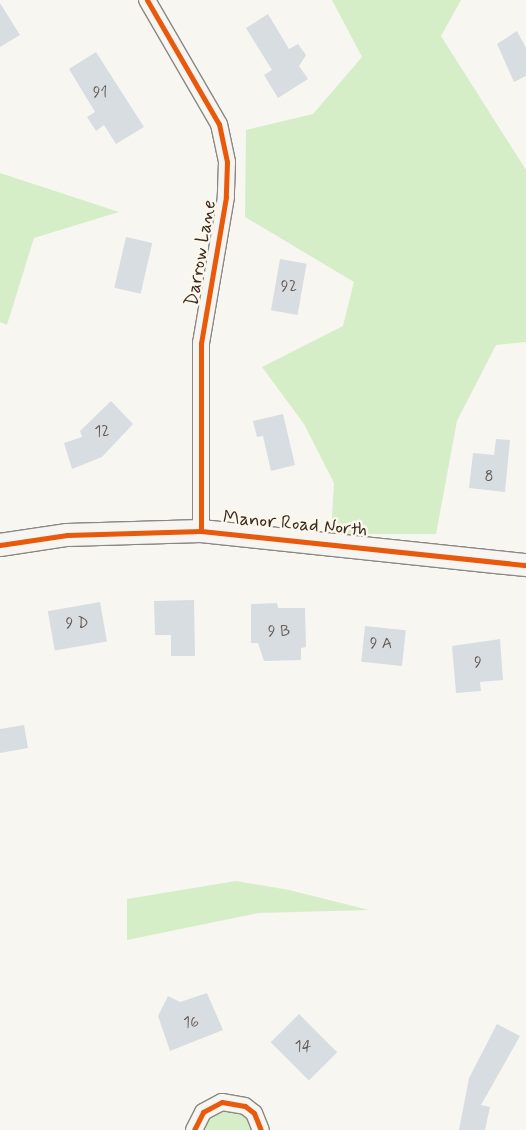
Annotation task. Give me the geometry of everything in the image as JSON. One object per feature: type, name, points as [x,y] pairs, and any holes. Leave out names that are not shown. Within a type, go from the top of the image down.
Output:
[{"type":"street","name":"Darrow Lane","points":[[147,0],[219,124],[228,162],[226,197],[201,343],[201,531]]},
{"type":"street","name":"Manor Road North","points":[[0,545],[67,535],[201,531],[526,566]]},
{"type":"street","points":[[194,1130],[203,1112],[228,1102],[245,1106],[254,1113],[261,1130]]},
{"type":"green space","points":[[332,0],[461,0],[441,36],[526,170],[526,342],[496,345],[457,421],[436,534],[331,534],[334,483],[304,424],[262,367],[343,326],[354,282],[245,217],[246,130],[313,114],[362,57]]},
{"type":"green space","points":[[0,173],[119,212],[34,238],[7,325],[0,322]]},
{"type":"green space","points":[[236,881],[289,890],[369,910],[259,913],[127,940],[127,899]]},
{"type":"green space","points":[[218,1108],[245,1113],[255,1130],[200,1130],[203,1121]]},
{"type":"building","points":[[0,3],[20,35],[0,47]]},
{"type":"building","points":[[268,14],[289,49],[298,44],[306,55],[299,66],[308,79],[278,98],[264,75],[272,70],[246,28]]},
{"type":"building","points":[[517,31],[526,48],[526,76],[514,82],[497,44]]},
{"type":"building","points":[[96,52],[144,127],[116,144],[104,125],[96,131],[87,117],[95,112],[69,69]]},
{"type":"building","points":[[126,237],[152,243],[141,294],[114,288]]},
{"type":"building","points":[[280,259],[307,264],[298,315],[271,310]]},
{"type":"building","points":[[111,401],[133,424],[102,457],[72,469],[64,443],[82,437],[80,431]]},
{"type":"building","points":[[283,414],[295,465],[271,471],[263,436],[257,437],[253,421]]},
{"type":"building","points":[[496,439],[510,440],[505,492],[469,488],[473,453],[494,455]]},
{"type":"building","points":[[194,600],[195,656],[171,656],[171,635],[155,635],[154,601]]},
{"type":"building","points":[[100,602],[107,641],[55,651],[48,611]]},
{"type":"building","points":[[277,603],[278,608],[305,608],[306,647],[301,648],[301,660],[264,661],[258,643],[251,643],[251,604]]},
{"type":"building","points":[[365,626],[406,630],[402,666],[361,662]]},
{"type":"building","points":[[500,639],[503,680],[480,682],[481,691],[456,693],[452,646]]},
{"type":"building","points":[[24,725],[28,748],[0,753],[0,729]]},
{"type":"building","points":[[207,993],[223,1030],[170,1051],[158,1016],[168,996],[180,1002]]},
{"type":"building","points":[[299,1014],[337,1052],[309,1080],[271,1042]]},
{"type":"building","points":[[497,1024],[520,1036],[481,1105],[490,1107],[485,1130],[459,1130],[469,1078]]},
{"type":"cycle path","points":[[147,0],[219,124],[227,162],[226,197],[201,343],[201,531]]},
{"type":"cycle path","points":[[0,545],[67,535],[201,531],[526,565]]},
{"type":"cycle path","points":[[194,1130],[203,1112],[222,1102],[245,1106],[254,1113],[261,1130]]}]
